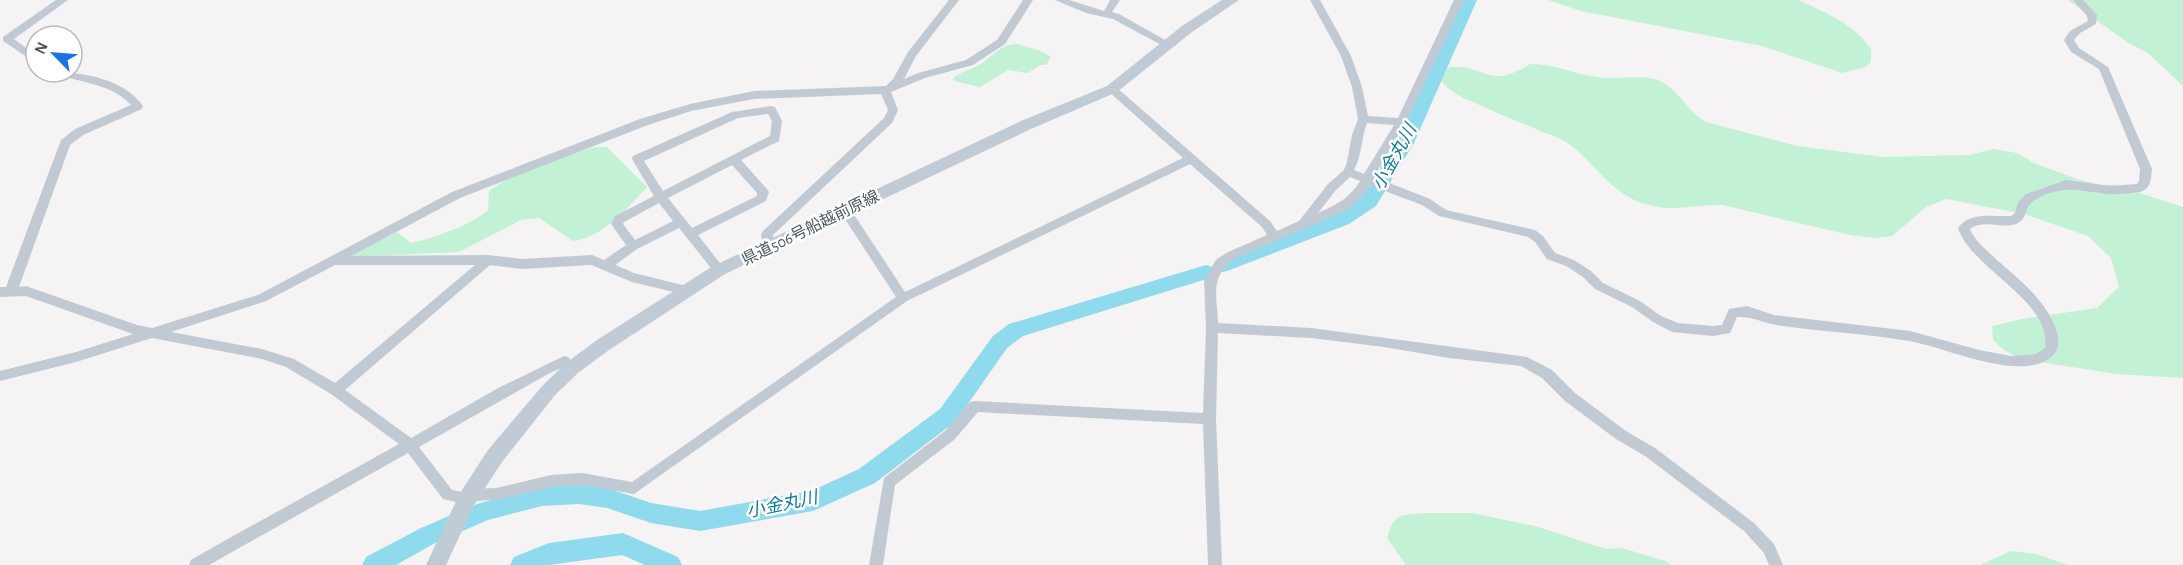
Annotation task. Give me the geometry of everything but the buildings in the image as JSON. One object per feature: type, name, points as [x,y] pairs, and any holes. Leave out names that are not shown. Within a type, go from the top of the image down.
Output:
[{"type":"main road","name":"県道506号船越前原線","points":[[436,565],[468,497],[501,448],[549,390],[572,368],[719,270],[1026,125],[1112,90],[1211,11],[1232,0]]},
{"type":"street","points":[[29,24],[63,0]]},
{"type":"street","points":[[885,90],[897,81],[912,54],[954,0]]},
{"type":"street","points":[[0,376],[76,357],[262,298],[336,261],[456,195],[644,122],[700,106],[754,95],[885,90],[922,75],[969,63],[1001,42],[1028,0]]},
{"type":"street","points":[[1060,0],[1089,11],[1107,13],[1169,45]]},
{"type":"street","points":[[1107,13],[1115,0]]},
{"type":"street","points":[[1303,224],[1332,187],[1348,172],[1353,162],[1357,135],[1364,119],[1357,87],[1346,56],[1315,0]]},
{"type":"street","points":[[1215,565],[1209,419],[1212,328],[1210,280],[1221,262],[1345,206],[1360,191],[1401,122],[1460,0]]},
{"type":"street","points":[[1348,172],[1426,202],[1443,213],[1531,233],[1539,239],[1551,256],[1570,263],[1587,274],[1599,286],[1636,304],[1676,328],[1713,331],[1726,328],[1733,312],[1747,310],[1774,320],[1910,336],[1979,355],[2011,361],[2038,359],[2051,350],[2052,335],[2044,318],[2022,290],[1974,244],[1965,233],[1964,228],[1968,223],[2014,220],[2020,215],[2022,205],[2030,197],[2066,184],[2128,191],[2140,188],[2145,182],[2146,169],[2103,67],[2075,50],[2069,40],[2076,29],[2093,22],[2092,15],[2078,0]]},
{"type":"street","points":[[24,27],[7,39],[24,51]]},
{"type":"street","points":[[84,79],[118,89],[132,98],[138,106],[79,132],[65,143],[5,292],[26,291],[151,333],[262,354],[290,363],[336,390],[410,445],[448,495],[468,497],[496,494],[551,481],[582,479],[634,488],[903,298],[1190,159]]},
{"type":"street","points":[[770,247],[767,234],[801,203],[830,171],[888,120],[893,110],[885,90]]},
{"type":"street","points":[[1112,90],[1266,224],[1275,237]]},
{"type":"street","points":[[633,246],[617,224],[619,219],[661,197],[776,138],[777,121],[771,110],[728,118],[637,159],[661,197],[719,270]]},
{"type":"street","points":[[1364,119],[1401,122]]},
{"type":"street","points":[[690,234],[762,198],[763,192],[734,160]]},
{"type":"street","points":[[845,210],[903,298]]},
{"type":"street","points":[[606,265],[633,246],[681,222]]},
{"type":"street","points":[[336,261],[488,260],[522,264],[592,260],[632,277],[686,290]]},
{"type":"street","points":[[336,390],[488,260]]},
{"type":"street","points":[[1212,328],[1311,333],[1523,361],[1547,374],[1570,397],[1622,435],[1650,452],[1749,527],[1769,549],[1776,565]]},
{"type":"street","points":[[196,565],[290,509],[410,445],[518,382],[564,361],[572,368]]},
{"type":"street","points":[[876,565],[889,483],[950,435],[975,406],[1209,419]]},
{"type":"green space","points":[[1548,0],[1798,0],[1838,20],[1856,32],[1871,49],[1871,62],[1866,67],[1842,73],[1762,46],[1581,11]]},
{"type":"green space","points":[[2068,0],[2183,0],[2183,86],[2148,53],[2127,42]]},
{"type":"green space","points":[[1017,44],[1041,51],[1051,57],[1046,65],[1040,65],[1028,73],[1008,70],[980,87],[954,81],[953,78],[981,64],[1000,49]]},
{"type":"green space","points":[[1530,64],[1550,66],[1597,77],[1642,77],[1656,80],[1668,86],[1706,122],[1797,146],[1883,157],[1970,155],[1993,149],[2017,153],[2034,163],[2077,179],[2101,185],[2115,185],[2183,207],[2183,378],[2116,374],[2021,359],[2004,350],[1993,340],[1992,326],[2022,319],[2097,308],[2119,287],[2111,258],[2088,236],[2024,214],[1946,199],[1926,207],[1892,236],[1874,238],[1850,235],[1722,205],[1667,208],[1649,205],[1614,187],[1579,153],[1557,137],[1463,98],[1450,90],[1438,78],[1449,67],[1462,67],[1495,76],[1516,72]]},
{"type":"green space","points":[[595,147],[607,147],[647,187],[614,221],[594,234],[573,241],[539,218],[521,220],[459,252],[350,257],[353,253],[397,232],[411,243],[462,226],[488,210],[489,191],[501,183],[540,165]]},
{"type":"green space","points":[[1425,513],[1472,513],[1535,526],[1606,549],[1622,548],[1665,561],[1671,565],[1406,565],[1387,538],[1399,517]]},
{"type":"green space","points":[[2011,551],[2036,554],[2068,565],[1980,565]]},
{"type":"waterway","name":"小金丸川","points":[[1223,265],[1342,219],[1369,201],[1405,143],[1469,0]]},
{"type":"waterway","name":"小金丸川","points":[[374,565],[429,535],[485,511],[542,496],[579,494],[607,498],[651,513],[700,521],[813,501],[867,476],[948,415],[1000,342],[1016,330],[1206,272]]},
{"type":"waterway","points":[[522,565],[549,554],[623,544],[670,565]]}]
